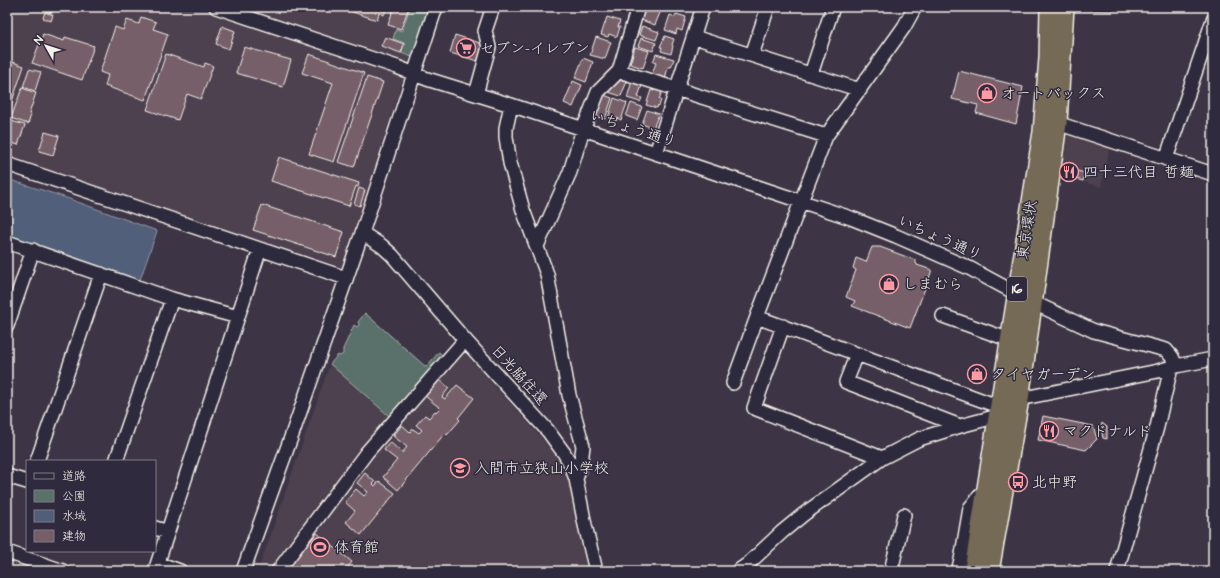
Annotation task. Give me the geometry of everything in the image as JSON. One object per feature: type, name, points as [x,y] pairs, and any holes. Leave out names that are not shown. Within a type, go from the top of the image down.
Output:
[{"type":"highway","name":"東京環状","points":[[989,571],[1019,399],[1024,297],[1043,132],[1049,58],[1050,7]]},
{"type":"highway","name":"東京環状","points":[[974,571],[1010,340],[1024,297],[1057,123],[1064,7]]},
{"type":"street","name":"いちょう通り","points":[[216,7],[851,218],[968,268],[1094,331],[1166,350],[1172,357],[1174,367]]},
{"type":"street","points":[[243,571],[362,233],[436,7]]},
{"type":"street","points":[[476,94],[489,47],[485,31],[493,7]]},
{"type":"street","points":[[537,246],[570,172],[583,129],[598,92],[618,71],[638,7]]},
{"type":"street","points":[[656,153],[703,7]]},
{"type":"street","points":[[752,55],[768,7]]},
{"type":"street","points":[[811,74],[833,7]]},
{"type":"street","points":[[733,383],[756,317],[826,136],[904,27],[915,7]]},
{"type":"street","points":[[1166,159],[1213,20]]},
{"type":"street","points":[[694,37],[860,90]]},
{"type":"street","points":[[618,71],[826,136]]},
{"type":"street","points":[[511,105],[506,132],[510,163],[524,210],[547,274],[569,395],[583,446],[581,463],[576,479]]},
{"type":"street","points":[[1057,123],[1213,174]]},
{"type":"street","points":[[7,164],[346,278]]},
{"type":"street","name":"日光脇往還","points":[[362,233],[382,246],[392,255],[465,340],[548,431],[567,458],[576,479],[596,571]]},
{"type":"street","points":[[7,242],[172,299],[238,318]]},
{"type":"street","points":[[180,571],[156,567],[260,249]]},
{"type":"street","points":[[7,326],[33,250]]},
{"type":"street","points":[[37,460],[101,274]]},
{"type":"street","points":[[116,460],[172,299]]},
{"type":"street","points":[[943,316],[1010,340]]},
{"type":"street","points":[[756,317],[857,354],[999,411]]},
{"type":"street","points":[[782,326],[754,408],[882,458]]},
{"type":"street","points":[[278,571],[367,452],[465,340]]},
{"type":"street","points":[[857,354],[846,382],[960,426]]},
{"type":"street","points":[[1019,399],[1213,359]]},
{"type":"street","points":[[1117,571],[1174,367]]},
{"type":"street","points":[[738,571],[748,564],[782,532],[804,514],[882,458],[919,439],[960,426],[999,411]]},
{"type":"street","points":[[7,476],[26,482]]},
{"type":"street","points":[[958,571],[970,508],[987,487]]},
{"type":"street","points":[[891,571],[904,515]]},
{"type":"street","points":[[156,528],[168,532]]},
{"type":"street","points":[[7,552],[63,571]]},
{"type":"shaded area","points":[[7,7],[428,7],[401,84],[343,268],[7,156]]},
{"type":"shaded area","points":[[1063,134],[1110,147],[1101,187],[1059,175]]},
{"type":"shaded area","name":"入間市立狭山小学校","points":[[461,349],[551,448],[569,482],[587,571],[283,571],[368,455]]},
{"type":"shaded area","points":[[330,364],[389,416],[272,571],[258,571]]},
{"type":"green space","points":[[410,7],[430,7],[412,57],[401,53],[405,43],[393,39],[396,29],[402,31]]},
{"type":"green space","points":[[365,313],[426,367],[439,352],[443,356],[389,416],[330,364],[338,355],[340,356],[343,354],[343,349],[354,325],[357,327],[359,325],[358,322]]},
{"type":"water","points":[[7,179],[64,197],[157,231],[140,280],[7,234]]},
{"type":"building","points":[[48,7],[54,7],[52,13],[46,11]]},
{"type":"building","points":[[337,7],[387,7],[384,15],[379,13],[377,20]]},
{"type":"building","points":[[394,7],[409,7],[401,29],[388,25]]},
{"type":"building","points":[[646,7],[662,8],[655,25],[641,20]]},
{"type":"building","points":[[674,7],[688,7],[686,11],[677,8],[676,10],[673,9]]},
{"type":"building","points":[[1081,7],[1113,7],[1113,11],[1080,10]]},
{"type":"building","points":[[45,12],[53,15],[51,21],[43,18]]},
{"type":"building","points":[[676,14],[686,17],[682,31],[677,29],[676,34],[665,30],[670,15],[675,17]]},
{"type":"building","points":[[141,17],[156,22],[153,29],[168,34],[145,100],[105,86],[108,75],[100,72],[115,27],[123,30],[127,20],[139,24]]},
{"type":"building","points":[[607,17],[620,21],[617,37],[609,34],[608,37],[601,35]]},
{"type":"building","points":[[222,26],[235,31],[229,49],[216,44]]},
{"type":"building","points":[[642,26],[659,32],[656,40],[639,35]]},
{"type":"building","points":[[43,34],[64,41],[65,37],[94,46],[82,80],[32,63]]},
{"type":"building","name":"セブン-イレブン","points":[[455,35],[483,44],[478,61],[450,53]]},
{"type":"building","points":[[665,36],[674,39],[671,54],[661,51],[662,47],[660,47]]},
{"type":"building","points":[[385,37],[404,44],[401,53],[381,46]]},
{"type":"building","points":[[596,37],[611,42],[605,59],[590,55]]},
{"type":"building","points":[[641,38],[656,43],[653,51],[638,46]]},
{"type":"building","points":[[244,47],[291,60],[283,87],[236,73]]},
{"type":"building","points":[[635,47],[649,51],[643,68],[630,64]]},
{"type":"building","points":[[166,54],[204,67],[205,63],[213,66],[201,99],[187,94],[178,120],[147,110]]},
{"type":"building","points":[[309,54],[364,73],[334,162],[309,154],[333,83],[302,73]]},
{"type":"building","points":[[656,54],[674,59],[671,67],[668,67],[665,79],[652,74],[656,63],[653,62]]},
{"type":"building","points":[[583,58],[593,62],[586,82],[575,78]]},
{"type":"building","points":[[7,60],[24,66],[7,116]]},
{"type":"building","points":[[29,69],[41,72],[35,91],[23,87]]},
{"type":"building","name":"オートバックス","points":[[959,71],[1023,87],[1016,124],[976,113],[978,105],[952,99]]},
{"type":"building","points":[[618,76],[628,79],[621,96],[605,91]]},
{"type":"building","points":[[367,77],[383,82],[354,167],[338,162]]},
{"type":"building","points":[[573,81],[582,85],[573,107],[564,103]]},
{"type":"building","points":[[632,81],[642,85],[638,97],[642,98],[640,102],[627,98]]},
{"type":"building","points":[[22,88],[36,93],[29,114],[31,115],[28,124],[11,118]]},
{"type":"building","points":[[655,89],[662,92],[659,99],[661,100],[657,108],[646,105],[651,90],[654,91]]},
{"type":"building","points":[[601,94],[612,98],[605,119],[594,116]]},
{"type":"building","points":[[614,98],[627,103],[621,120],[617,118],[616,121],[608,118]]},
{"type":"building","points":[[631,103],[642,107],[637,120],[626,116]]},
{"type":"building","points":[[647,110],[659,114],[653,128],[642,124]]},
{"type":"building","points":[[11,121],[25,125],[18,145],[7,141],[7,132]]},
{"type":"building","points":[[45,132],[59,136],[53,155],[39,151]]},
{"type":"building","points":[[279,157],[359,183],[358,187],[356,186],[349,206],[271,181]]},
{"type":"building","points":[[1062,167],[1085,173],[1083,181],[1060,175]]},
{"type":"building","points":[[359,188],[365,190],[360,206],[354,204]]},
{"type":"building","points":[[262,205],[344,232],[336,257],[253,230]]},
{"type":"building","name":"しまむら","points":[[872,247],[880,247],[915,260],[917,265],[932,270],[910,328],[852,306],[855,301],[846,297],[856,270],[853,268],[856,258],[866,262]]},
{"type":"building","points":[[439,379],[449,388],[442,397],[445,399],[457,385],[474,398],[458,418],[460,420],[447,435],[445,433],[398,490],[383,477],[397,460],[384,450],[390,442],[402,453],[407,447],[393,436],[402,425],[410,432],[413,429],[419,433],[422,430],[416,425],[425,415],[429,418],[440,408],[425,396]]},
{"type":"building","points":[[1043,416],[1093,426],[1097,439],[1086,450],[1038,440]]},
{"type":"building","points":[[1102,423],[1107,427],[1107,439],[1103,438],[1101,427]]},
{"type":"building","points":[[365,473],[375,482],[373,484],[375,486],[379,481],[395,493],[361,535],[346,522],[355,511],[345,502],[356,489],[364,496],[368,492],[357,483]]},
{"type":"building","name":"体育館","points":[[317,533],[352,562],[345,571],[286,571]]},
{"type":"building","points":[[1069,563],[1085,571],[1064,571]]},
{"type":"place","name":"セブン-イレブン","points":[[466,48]]},
{"type":"place","name":"オートバックス","points":[[987,93]]},
{"type":"place","name":"四十三代目 哲麺","points":[[1069,172]]},
{"type":"place","name":"しまむら","points":[[889,284]]},
{"type":"place","name":"タイヤガーデン","points":[[977,374]]},
{"type":"place","name":"マクドナルド","points":[[1049,431]]},
{"type":"place","name":"入間市立狭山小学校","points":[[460,468]]},
{"type":"place","name":"北中野","points":[[1018,482]]},
{"type":"place","name":"体育館","points":[[320,547]]}]
